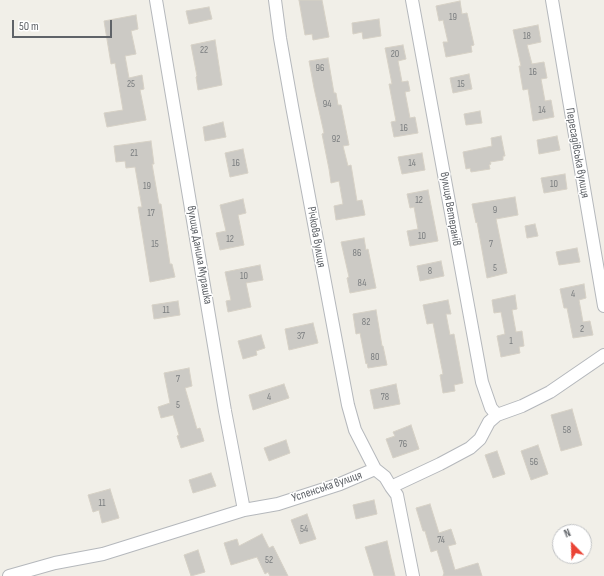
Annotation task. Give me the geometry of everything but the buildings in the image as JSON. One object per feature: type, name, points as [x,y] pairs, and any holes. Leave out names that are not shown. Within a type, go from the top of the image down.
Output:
[{"type":"street","name":"вулиця Данила Мурашка","points":[[156,0],[225,410],[244,510]]},
{"type":"street","name":"Річкова вулиця","points":[[275,0],[280,38],[348,405],[356,430],[376,469]]},
{"type":"street","name":"вулиця Ветеранів","points":[[412,0],[482,382],[486,397],[491,408],[497,415]]},
{"type":"street","name":"Пересадівська вулиця","points":[[552,0],[604,306]]},
{"type":"street","points":[[413,576],[397,496],[391,487],[470,448],[480,439],[489,422],[497,415],[522,406],[550,392],[604,355]]},
{"type":"street","name":"Успенська вулиця","points":[[9,576],[55,563],[103,554],[244,510],[278,504],[340,484],[376,469],[385,477],[391,487]]}]
